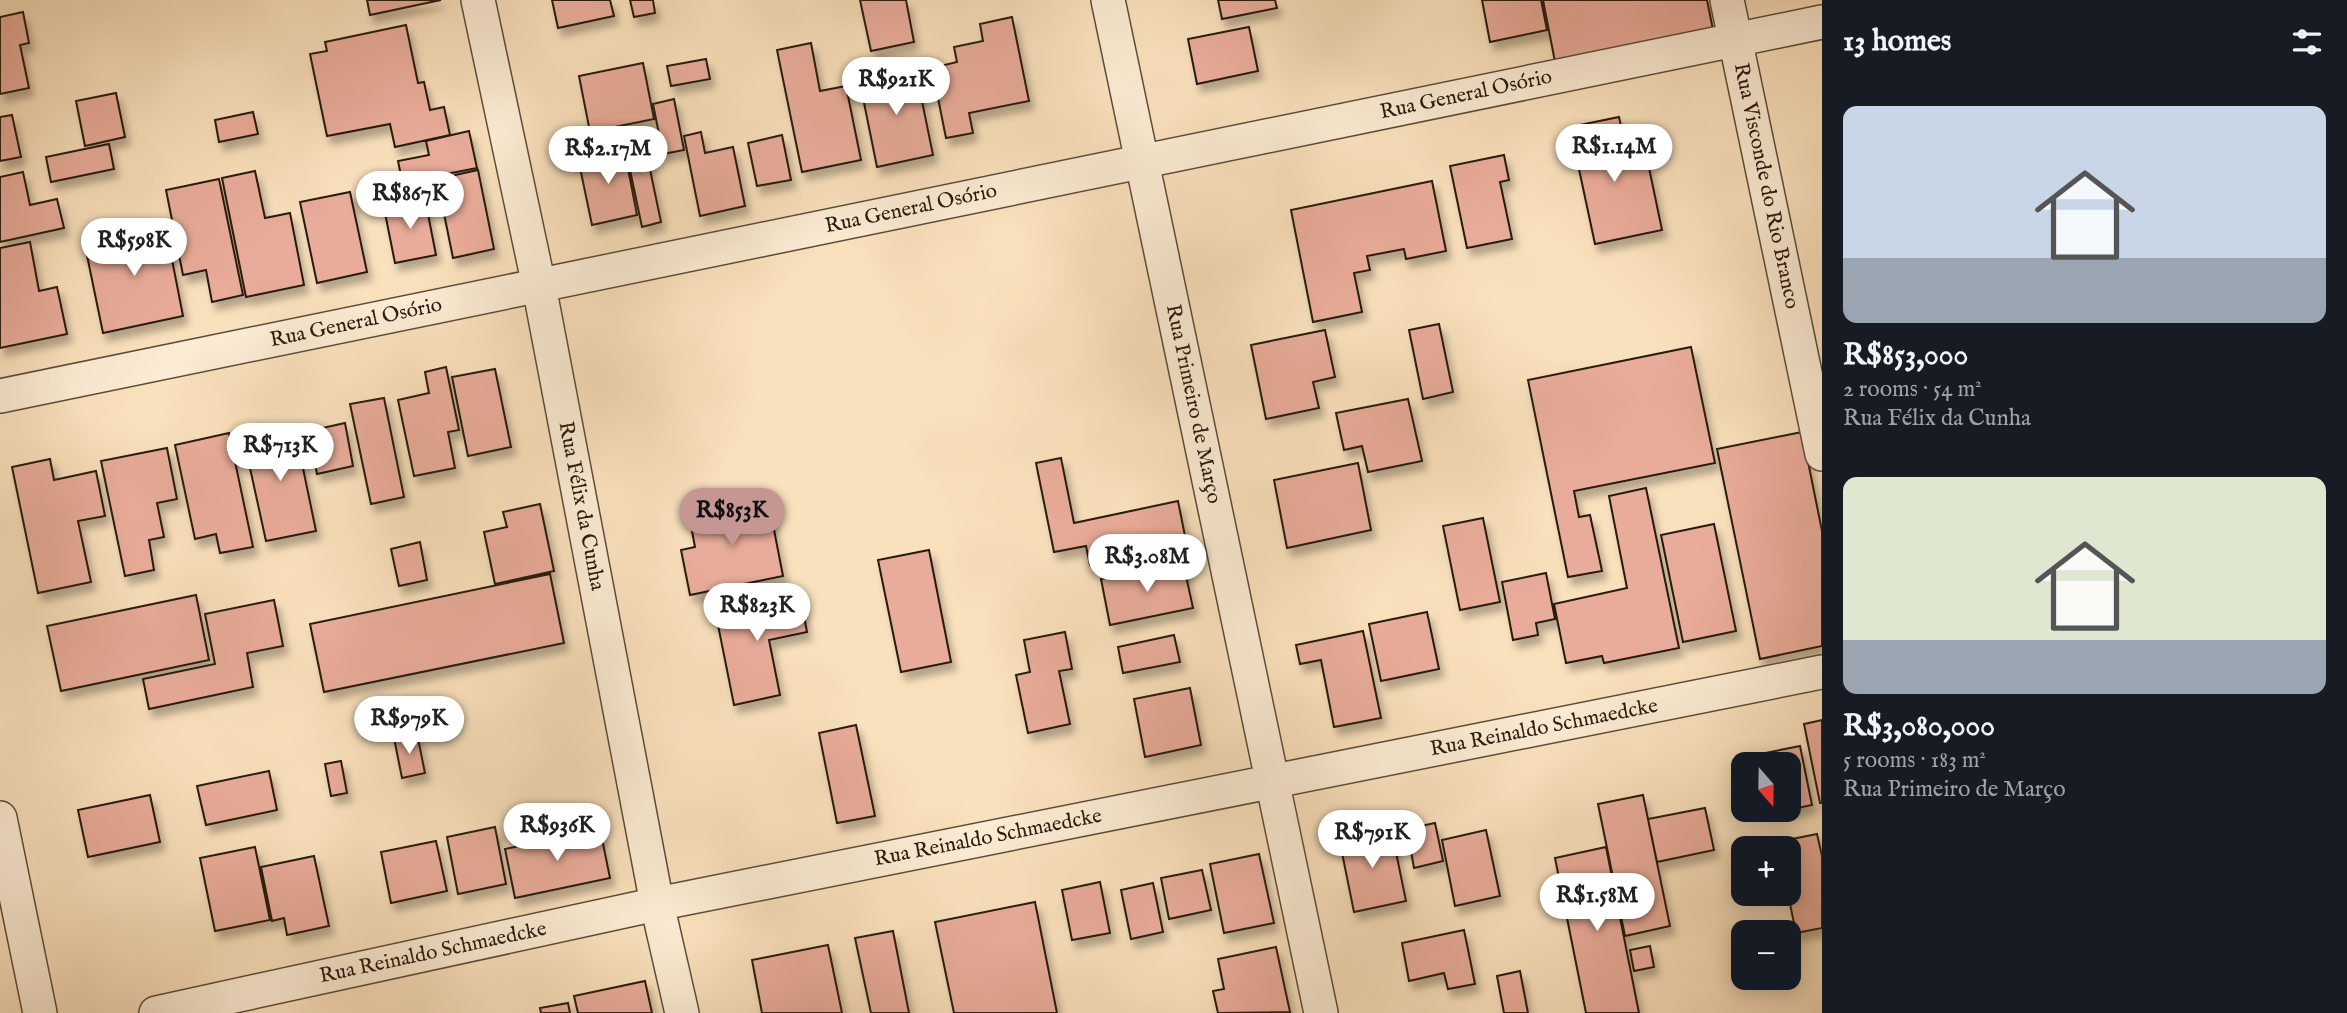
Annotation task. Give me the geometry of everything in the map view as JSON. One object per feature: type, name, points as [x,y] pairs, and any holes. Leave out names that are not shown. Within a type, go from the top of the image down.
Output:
[{"type":"street","name":"Rua Félix da Cunha","points":[[478,0],[539,286],[657,904],[682,1013]]},
{"type":"street","name":"Rua Primeiro de Março","points":[[1108,0],[1321,1013]]},
{"type":"street","name":"Rua Visconde do Rio Branco","points":[[1727,0],[1822,454]]},
{"type":"street","name":"Rua General Osório","points":[[0,397],[1822,22]]},
{"type":"street","name":"Rua Reinaldo Schmaedcke","points":[[156,1013],[657,904],[1822,672]]},
{"type":"street","points":[[0,818],[40,1013]]},
{"type":"building","points":[[367,0],[441,0],[370,15]]},
{"type":"building","points":[[552,0],[610,0],[614,16],[558,28]]},
{"type":"building","points":[[630,0],[653,0],[655,13],[634,17]]},
{"type":"building","points":[[860,0],[906,0],[914,42],[871,51]]},
{"type":"building","points":[[1218,0],[1275,0],[1277,8],[1222,19]]},
{"type":"building","points":[[1482,0],[1541,0],[1547,30],[1490,42]]},
{"type":"building","points":[[1543,0],[1707,0],[1714,35],[1556,67]]},
{"type":"building","points":[[23,12],[29,43],[20,45],[29,88],[0,94],[0,17]]},
{"type":"building","points":[[1012,17],[1029,101],[969,113],[973,133],[946,138],[932,68],[957,62],[954,47],[983,41],[980,24]]},
{"type":"building","points":[[406,25],[418,83],[424,82],[430,110],[444,107],[450,135],[395,147],[390,124],[327,136],[310,54],[327,51],[325,42]]},
{"type":"building","points":[[1249,27],[1258,71],[1197,84],[1188,39]]},
{"type":"building","points":[[811,43],[820,91],[846,86],[861,160],[802,172],[777,50]]},
{"type":"building","points":[[706,59],[710,79],[671,86],[667,66]]},
{"type":"building","points":[[643,63],[654,119],[590,132],[579,76]]},
{"type":"building","points":[[915,67],[933,155],[877,167],[859,78]]},
{"type":"building","points":[[116,93],[125,137],[85,146],[76,101]]},
{"type":"building","points":[[674,99],[684,150],[663,154],[653,104]]},
{"type":"building","points":[[253,112],[258,134],[219,142],[215,120]]},
{"type":"building","points":[[12,115],[21,157],[0,161],[0,117]]},
{"type":"building","points":[[1619,117],[1630,167],[1648,163],[1662,230],[1595,244],[1570,127]]},
{"type":"building","points":[[469,131],[477,168],[436,176],[438,181],[425,184],[428,195],[406,200],[407,205],[398,161],[429,155],[426,141]]},
{"type":"building","points":[[701,132],[705,153],[733,147],[745,206],[700,216],[684,136]]},
{"type":"building","points":[[782,135],[791,180],[757,186],[748,143]]},
{"type":"building","points":[[109,144],[114,169],[51,182],[46,157]]},
{"type":"building","points":[[624,148],[637,215],[592,225],[578,158]]},
{"type":"building","points":[[1504,155],[1509,180],[1500,182],[1512,239],[1467,248],[1450,166]]},
{"type":"building","points":[[648,160],[661,222],[642,227],[629,165]]},
{"type":"building","points":[[478,170],[494,249],[453,258],[437,179]]},
{"type":"building","points":[[255,171],[265,218],[290,213],[304,285],[246,297],[222,178]]},
{"type":"building","points":[[23,172],[30,205],[57,199],[64,228],[0,242],[0,177]]},
{"type":"building","points":[[219,179],[243,295],[212,302],[206,270],[183,275],[166,190]]},
{"type":"building","points":[[1432,181],[1446,251],[1406,259],[1404,249],[1367,256],[1370,270],[1354,273],[1362,312],[1313,322],[1291,210]]},
{"type":"building","points":[[350,192],[367,272],[317,283],[300,202]]},
{"type":"building","points":[[425,199],[436,255],[395,263],[384,208]]},
{"type":"building","points":[[165,224],[183,316],[103,333],[84,241]]},
{"type":"building","points":[[30,242],[39,291],[57,287],[67,334],[0,348],[0,248]]},
{"type":"building","points":[[1439,324],[1453,392],[1423,399],[1409,330]]},
{"type":"building","points":[[1325,330],[1335,377],[1313,382],[1319,408],[1266,419],[1251,345]]},
{"type":"building","points":[[1691,347],[1715,463],[1574,491],[1579,517],[1590,515],[1602,571],[1568,577],[1528,380]]},
{"type":"building","points":[[446,367],[459,430],[448,432],[455,468],[414,476],[398,400],[429,393],[425,372]]},
{"type":"building","points":[[495,369],[511,447],[468,456],[452,377]]},
{"type":"building","points":[[384,398],[404,497],[371,504],[350,404]]},
{"type":"building","points":[[1408,399],[1422,461],[1368,472],[1362,446],[1344,450],[1336,413]]},
{"type":"building","points":[[345,423],[353,466],[317,474],[309,431]]},
{"type":"building","points":[[294,425],[316,531],[266,541],[243,436]]},
{"type":"building","points":[[1802,432],[1822,531],[1822,646],[1760,659],[1717,449]]},
{"type":"building","points":[[229,433],[253,547],[220,553],[216,534],[195,539],[175,445]]},
{"type":"building","points":[[167,448],[177,499],[157,503],[164,537],[149,540],[154,570],[125,576],[101,461]]},
{"type":"building","points":[[1061,458],[1074,523],[1178,501],[1189,556],[1122,571],[1120,559],[1090,565],[1086,546],[1054,552],[1036,463]]},
{"type":"building","points":[[50,459],[54,480],[96,471],[105,516],[78,521],[91,582],[38,593],[12,467]]},
{"type":"building","points":[[1358,463],[1371,530],[1287,548],[1274,480]]},
{"type":"building","points":[[1646,488],[1679,648],[1604,663],[1602,656],[1566,663],[1554,604],[1627,588],[1609,496]]},
{"type":"building","points":[[768,499],[783,576],[690,595],[681,550],[695,547],[689,515]]},
{"type":"building","points":[[540,504],[554,571],[495,584],[484,532],[507,527],[503,512]]},
{"type":"building","points":[[1483,518],[1500,602],[1460,610],[1443,526]]},
{"type":"building","points":[[1714,524],[1736,631],[1683,642],[1661,535]]},
{"type":"building","points":[[420,542],[427,580],[399,586],[391,549]]},
{"type":"building","points":[[929,550],[951,662],[901,672],[878,560]]},
{"type":"building","points":[[1183,562],[1193,608],[1110,625],[1101,579]]},
{"type":"building","points":[[1546,573],[1555,619],[1536,623],[1538,635],[1513,640],[1502,582]]},
{"type":"building","points":[[550,574],[564,643],[324,692],[310,624]]},
{"type":"building","points":[[799,592],[807,632],[769,640],[780,695],[734,705],[715,610]]},
{"type":"building","points":[[196,595],[209,660],[61,691],[47,626]]},
{"type":"building","points":[[274,600],[283,646],[247,653],[253,687],[149,709],[143,679],[215,664],[205,614]]},
{"type":"building","points":[[1427,612],[1439,669],[1381,681],[1369,624]]},
{"type":"building","points":[[1363,631],[1381,718],[1334,727],[1321,660],[1300,664],[1296,645]]},
{"type":"building","points":[[1065,632],[1072,669],[1059,671],[1070,724],[1028,733],[1016,675],[1030,672],[1024,640]]},
{"type":"building","points":[[1174,635],[1180,662],[1123,673],[1118,647]]},
{"type":"building","points":[[1190,688],[1201,745],[1145,757],[1134,699]]},
{"type":"building","points":[[1822,720],[1822,803],[1820,803],[1804,724]]},
{"type":"building","points":[[856,725],[875,816],[837,823],[819,733]]},
{"type":"building","points":[[417,734],[425,773],[402,778],[394,738]]},
{"type":"building","points":[[1800,746],[1812,805],[1801,807],[1801,752],[1770,752]]},
{"type":"building","points":[[341,761],[347,793],[331,796],[325,764]]},
{"type":"building","points":[[269,771],[277,810],[206,825],[197,786]]},
{"type":"building","points":[[150,795],[160,842],[88,857],[78,810]]},
{"type":"building","points":[[1643,795],[1670,926],[1625,936],[1598,804]]},
{"type":"building","points":[[1705,808],[1714,850],[1657,862],[1648,819]]},
{"type":"building","points":[[1435,823],[1443,861],[1414,868],[1407,829]]},
{"type":"building","points":[[495,827],[506,884],[458,894],[447,837]]},
{"type":"building","points":[[1391,828],[1406,901],[1354,912],[1339,838]]},
{"type":"building","points":[[600,829],[610,878],[515,898],[505,849]]},
{"type":"building","points":[[1486,830],[1500,896],[1455,906],[1442,840]]},
{"type":"building","points":[[1817,834],[1822,856],[1822,928],[1801,932],[1801,920],[1793,920],[1790,906],[1801,906],[1801,837]]},
{"type":"building","points":[[436,841],[447,891],[391,903],[381,852]]},
{"type":"building","points":[[255,847],[270,920],[215,931],[200,858]]},
{"type":"building","points":[[1606,847],[1639,1013],[1586,1013],[1555,858]]},
{"type":"building","points":[[1259,854],[1274,923],[1224,933],[1210,864]]},
{"type":"building","points":[[314,856],[329,926],[287,935],[284,918],[272,921],[261,867]]},
{"type":"building","points":[[1202,870],[1211,910],[1169,919],[1161,878]]},
{"type":"building","points":[[1100,882],[1110,933],[1072,940],[1062,890]]},
{"type":"building","points":[[1153,883],[1163,932],[1131,939],[1121,890]]},
{"type":"building","points":[[1035,902],[1057,1013],[954,1013],[935,922]]},
{"type":"building","points":[[1464,930],[1475,984],[1448,989],[1444,973],[1409,981],[1402,943]]},
{"type":"building","points":[[893,931],[909,1013],[871,1013],[855,938]]},
{"type":"building","points":[[828,945],[842,1013],[762,1013],[752,960]]},
{"type":"building","points":[[1650,946],[1654,967],[1634,971],[1630,950]]},
{"type":"building","points":[[1276,947],[1290,1012],[1218,1013],[1213,991],[1224,989],[1218,959]]},
{"type":"building","points":[[1520,971],[1528,1013],[1504,1013],[1497,976]]},
{"type":"building","points":[[645,981],[652,1013],[578,1013],[574,996]]},
{"type":"building","points":[[568,1003],[570,1013],[541,1013],[540,1008]]}]
